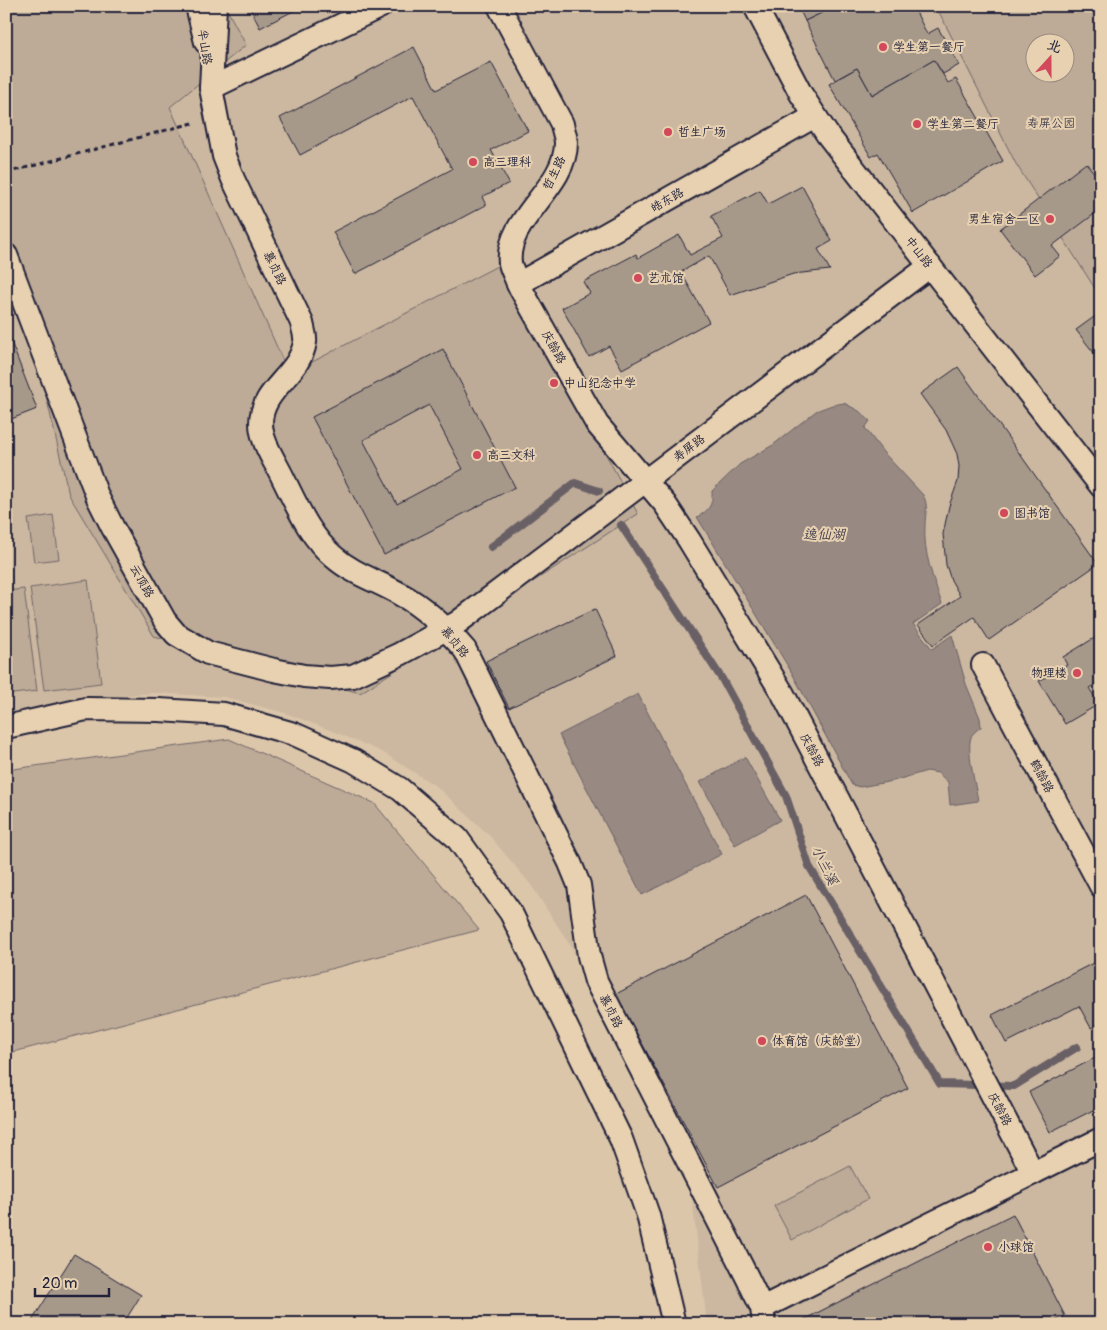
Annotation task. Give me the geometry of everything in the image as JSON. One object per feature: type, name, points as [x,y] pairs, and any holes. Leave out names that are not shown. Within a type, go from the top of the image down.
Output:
[{"type":"street","name":"半山路","points":[[197,6],[206,40],[211,88]]},
{"type":"street","name":"慕贞路","points":[[215,6],[211,88],[224,156],[233,179],[302,323],[306,340],[298,363],[270,395],[262,410],[261,424],[264,441],[320,544],[334,558],[348,568],[400,594],[423,608],[447,629],[465,650],[570,863],[579,885],[589,956],[596,981],[763,1316]]},
{"type":"street","points":[[211,88],[381,6]]},
{"type":"street","name":"哲生路","points":[[499,6],[562,124],[566,142],[564,157],[557,173],[520,227],[511,246],[510,264],[518,284]]},
{"type":"street","name":"中山路","points":[[755,6],[801,94],[827,134],[1101,486]]},
{"type":"street","name":"皓东路","points":[[518,284],[815,116]]},
{"type":"street","name":"云顶路","points":[[6,255],[98,498],[112,528],[155,605],[176,634],[208,653],[274,670],[304,676],[330,678],[353,676],[447,629]]},
{"type":"street","name":"寿屏路","points":[[447,629],[930,266]]},
{"type":"street","name":"庆龄路","points":[[518,284],[597,424],[665,504],[783,694],[1033,1173]]},
{"type":"street","name":"鹤龄路","points":[[983,665],[1101,886]]},
{"type":"street","points":[[6,727],[86,709],[159,710],[224,714],[294,734],[354,761],[400,789],[457,838],[511,913],[621,1139],[648,1215],[674,1324]]},
{"type":"street","points":[[763,1316],[1101,1139]]},
{"type":"path","points":[[6,173],[216,116]]},
{"type":"shaded area","name":"中山纪念中学","points":[[6,6],[1101,6],[1101,1324],[707,1324],[692,1198],[572,948],[531,885],[489,835],[437,787],[382,752],[285,713],[224,697],[154,693],[81,699],[6,713]]},
{"type":"green space","points":[[6,6],[225,6],[246,45],[170,107],[289,374],[503,263],[638,514],[360,693],[154,636],[69,495],[6,223]]},
{"type":"green space","name":"寿屏公园","points":[[936,6],[1101,6],[1101,298],[1016,164]]},
{"type":"green space","points":[[53,515],[59,559],[34,562],[28,519]]},
{"type":"green space","points":[[88,580],[101,683],[44,690],[30,588]]},
{"type":"green space","points":[[24,589],[37,691],[6,695],[6,591]]},
{"type":"green space","points":[[229,739],[374,803],[479,930],[6,1054],[6,770]]},
{"type":"green space","points":[[850,1166],[868,1199],[792,1240],[774,1206]]},
{"type":"water","name":"逸仙湖","points":[[844,403],[859,411],[870,421],[865,428],[883,452],[925,499],[927,555],[942,604],[913,624],[932,649],[952,635],[966,684],[980,718],[981,727],[972,735],[970,741],[978,801],[950,805],[948,782],[938,773],[927,771],[893,781],[860,787],[852,785],[792,673],[697,517],[709,507],[712,500],[712,491],[740,464],[773,445],[816,411]]},
{"type":"water","points":[[638,694],[722,854],[642,895],[559,735]]},
{"type":"water","points":[[745,757],[780,820],[735,845],[700,782]]},
{"type":"building","points":[[249,6],[303,6],[260,28]]},
{"type":"building","points":[[798,6],[836,6],[805,21]]},
{"type":"building","name":"学生第一餐厅","points":[[836,6],[913,6],[927,34],[938,28],[959,65],[943,74],[934,60],[872,95],[857,68],[835,80],[805,21]]},
{"type":"building","name":"高三理科","points":[[414,47],[436,90],[491,62],[528,131],[491,150],[509,183],[482,197],[486,205],[355,274],[333,232],[452,169],[413,96],[300,155],[280,118]]},
{"type":"building","name":"学生第二餐厅","points":[[934,60],[948,83],[956,79],[1003,161],[913,213],[878,153],[871,157],[829,84],[857,68],[872,95]]},
{"type":"building","name":"男生宿舍一区","points":[[1086,163],[1101,181],[1101,209],[1052,246],[1060,256],[1035,275],[1000,229]]},
{"type":"building","name":"艺术馆","points":[[802,186],[832,241],[818,249],[830,270],[793,274],[730,295],[709,256],[681,272],[709,322],[622,369],[609,346],[589,357],[562,308],[590,293],[583,282],[636,254],[638,258],[679,235],[690,255],[723,238],[711,216],[760,190],[768,204]]},
{"type":"building","points":[[1101,312],[1101,362],[1076,330]]},
{"type":"building","points":[[6,329],[37,409],[6,421]]},
{"type":"building","name":"高三文科","points":[[443,349],[515,487],[384,555],[312,417]],"holes":[[[429,405],[463,469],[397,504],[363,440]]]},
{"type":"building","name":"图书馆","points":[[958,367],[1098,564],[989,640],[974,617],[933,645],[918,625],[960,596],[951,580],[946,565],[943,534],[949,506],[958,481],[959,466],[957,454],[946,430],[920,394]]},
{"type":"building","points":[[595,609],[617,656],[509,708],[486,661]]},
{"type":"building","name":"物理楼","points":[[1101,634],[1101,681],[1089,688],[1099,704],[1065,724],[1039,681],[1067,665],[1063,657]]},
{"type":"building","name":"体育馆（庆龄堂）","points":[[806,895],[908,1088],[718,1187],[616,994]]},
{"type":"building","points":[[1101,959],[1101,1023],[1091,1028],[1079,1006],[1006,1043],[992,1015]]},
{"type":"building","points":[[1101,1055],[1101,1106],[1050,1132],[1029,1092]]},
{"type":"building","name":"小球馆","points":[[1013,1214],[1065,1316],[1049,1324],[795,1324]]},
{"type":"building","points":[[74,1254],[141,1295],[123,1324],[30,1324]]},
{"type":"waterway","points":[[491,547],[575,483],[599,491]]},
{"type":"waterway","name":"小兰溪","points":[[621,525],[722,679],[786,796],[809,866],[940,1084],[1014,1086],[1077,1047]]},
{"type":"place","name":"学生第一餐厅","points":[[883,47]]},
{"type":"place","name":"学生第二餐厅","points":[[917,124]]},
{"type":"place","name":"哲生广场","points":[[668,132]]},
{"type":"place","name":"高三理科","points":[[473,162]]},
{"type":"place","name":"男生宿舍一区","points":[[1050,219]]},
{"type":"place","name":"艺术馆","points":[[638,278]]},
{"type":"place","name":"中山纪念中学","points":[[554,383]]},
{"type":"place","name":"高三文科","points":[[477,455]]},
{"type":"place","name":"图书馆","points":[[1004,513]]},
{"type":"place","name":"物理楼","points":[[1077,673]]},
{"type":"place","name":"体育馆（庆龄堂）","points":[[762,1041]]},
{"type":"place","name":"小球馆","points":[[988,1247]]}]
